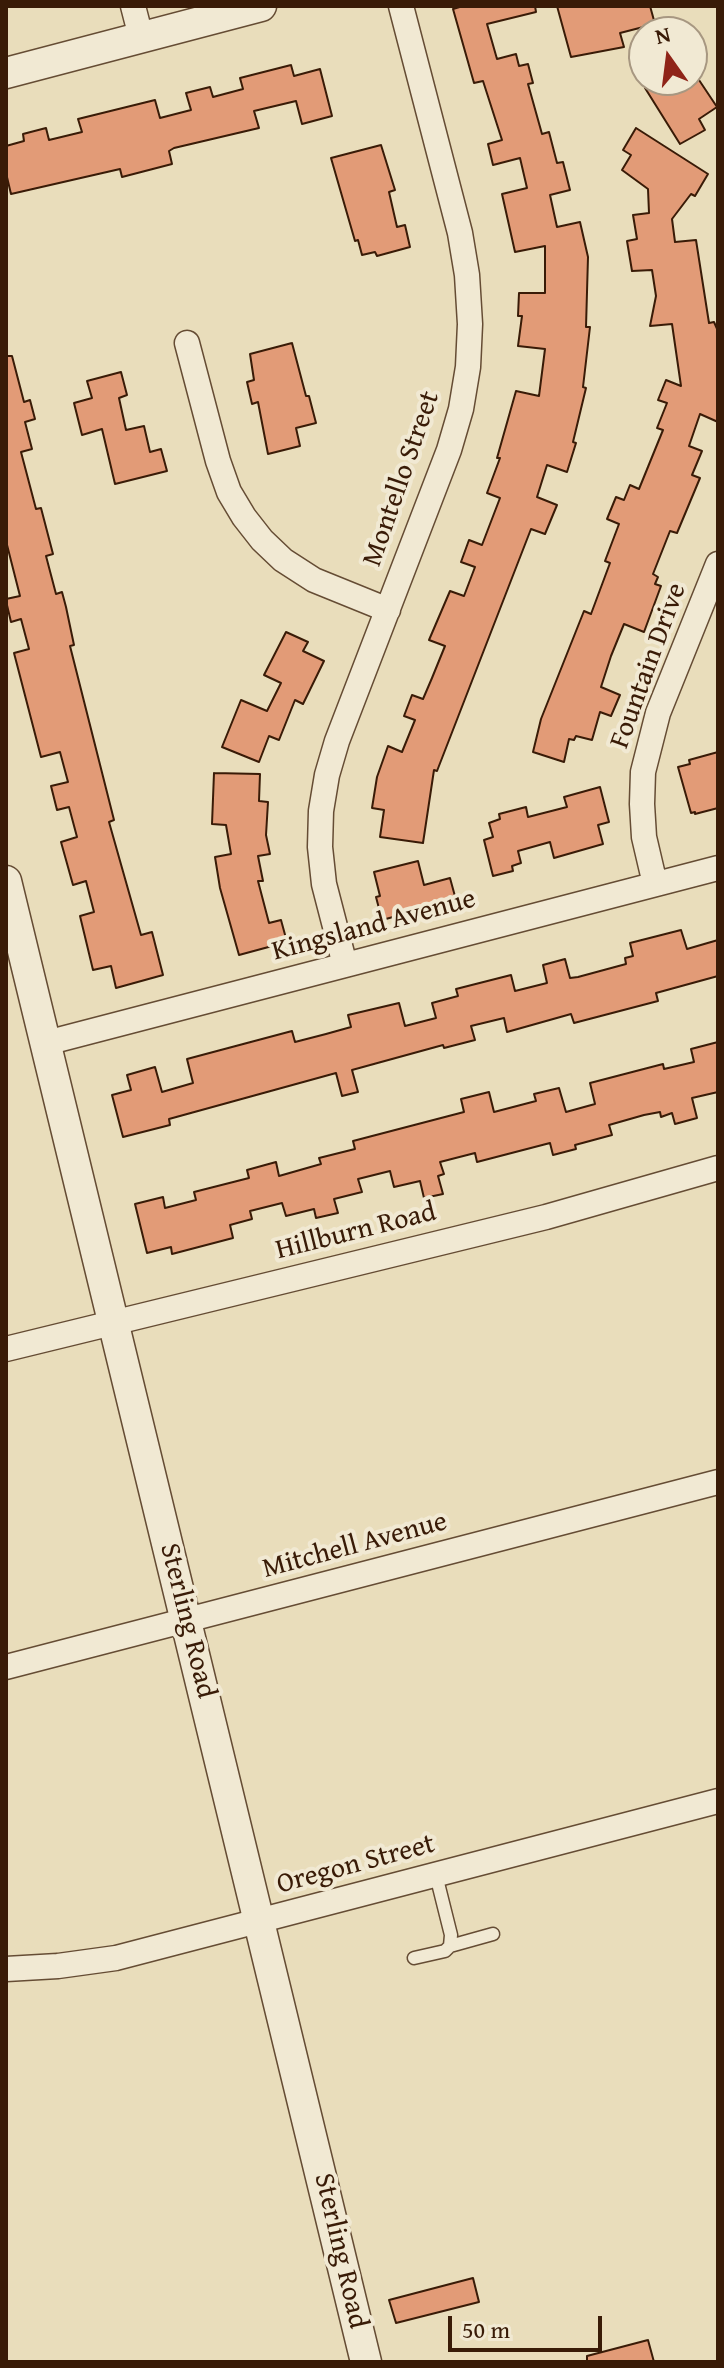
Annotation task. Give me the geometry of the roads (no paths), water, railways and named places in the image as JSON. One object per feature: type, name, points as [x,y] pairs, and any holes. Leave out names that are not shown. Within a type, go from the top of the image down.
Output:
[{"type":"street","points":[[133,6],[141,37]]},
{"type":"street","points":[[6,73],[261,6]]},
{"type":"street","name":"Montello Street","points":[[345,965],[324,884],[320,847],[321,811],[327,775],[337,741],[449,450],[461,409],[468,367],[470,324],[460,233],[401,6]]},
{"type":"street","points":[[187,343],[218,461],[229,492],[244,517],[283,560],[303,573],[388,610]]},
{"type":"street","name":"Fountain Drive","points":[[655,884],[644,837],[643,772],[658,713],[718,564]]},
{"type":"street","name":"Kingsland Avenue","points":[[46,1043],[718,868]]},
{"type":"street","name":"Sterling Road","points":[[6,881],[366,2362]]},
{"type":"street","name":"Hillburn Road","points":[[6,1349],[546,1217],[718,1168]]},
{"type":"street","name":"Mitchell Avenue","points":[[6,1667],[718,1482]]},
{"type":"street","name":"Oregon Street","points":[[6,1969],[116,1958],[718,1801]]},
{"type":"lane","points":[[436,1875],[451,1935],[450,1946]]},
{"type":"lane","points":[[414,1958],[493,1934]]}]
